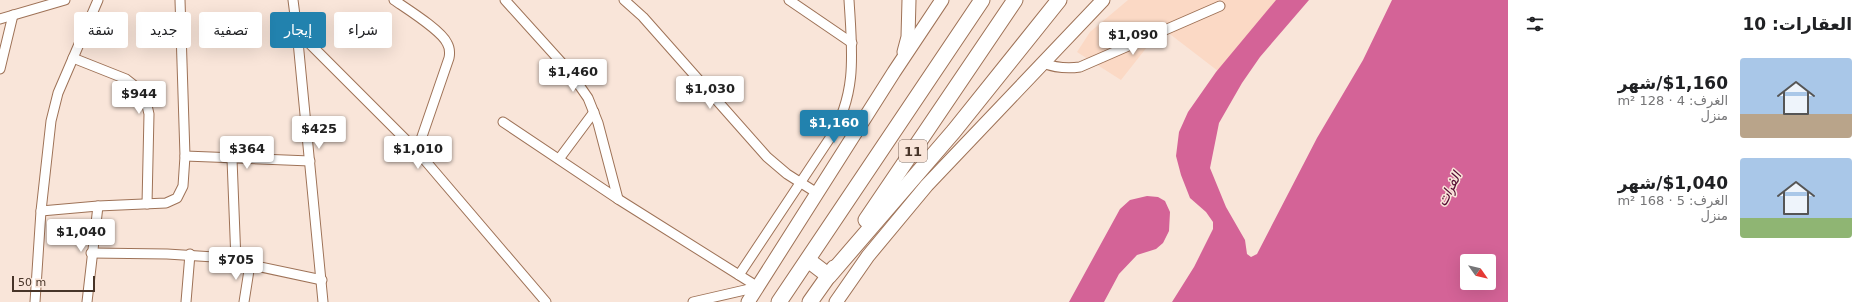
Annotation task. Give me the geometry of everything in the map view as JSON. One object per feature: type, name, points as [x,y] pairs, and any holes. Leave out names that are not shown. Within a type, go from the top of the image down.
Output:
[{"type":"highway","name":"11","points":[[779,302],[982,0]]},
{"type":"highway","name":"11","points":[[810,302],[1015,0]]},
{"type":"highway","points":[[808,260],[829,276],[950,136],[1059,0]]},
{"type":"main road","points":[[894,72],[904,53],[908,37],[909,0]]},
{"type":"main road","points":[[748,302],[894,72],[942,0]]},
{"type":"main road","points":[[836,302],[868,256],[922,190],[1104,0]]},
{"type":"street","points":[[0,19],[65,0]]},
{"type":"street","points":[[35,302],[51,121],[58,93],[98,0]]},
{"type":"street","points":[[42,211],[170,202],[177,198],[183,186],[185,156],[180,0]]},
{"type":"street","points":[[293,0],[295,12]]},
{"type":"street","points":[[394,0],[439,34],[447,42],[449,47],[449,58],[416,151]]},
{"type":"street","points":[[506,0],[580,85],[594,112],[618,199]]},
{"type":"street","points":[[624,0],[643,17],[767,157],[817,193]]},
{"type":"street","points":[[789,0],[852,44]]},
{"type":"street","points":[[739,275],[830,138],[843,114],[850,88],[852,44],[849,0]]},
{"type":"street","points":[[1043,63],[1068,69],[1080,67],[1220,6]]},
{"type":"street","points":[[0,69],[13,15]]},
{"type":"street","points":[[299,48],[323,302]]},
{"type":"street","points":[[314,48],[416,151],[546,302]]},
{"type":"street","points":[[73,58],[126,79],[140,90],[145,97],[148,105],[149,118],[147,204]]},
{"type":"street","points":[[559,159],[594,112]]},
{"type":"street","points":[[503,122],[618,199],[758,287]]},
{"type":"street","points":[[185,156],[310,161]]},
{"type":"street","points":[[232,159],[236,261]]},
{"type":"street","points":[[87,302],[91,253],[98,206]]},
{"type":"street","points":[[91,253],[190,254],[236,261],[322,280]]},
{"type":"street","points":[[186,302],[190,254]]},
{"type":"street","points":[[244,302],[250,264]]},
{"type":"street","points":[[693,302],[758,287]]},
{"type":"shaded area","points":[[1128,0],[1300,0],[1231,81],[1162,28],[1121,80],[1077,52],[1090,32]]},
{"type":"water","name":"الفرات","points":[[1276,0],[1309,0],[1260,57],[1242,83],[1219,123],[1210,168],[1226,207],[1245,240],[1247,254],[1251,257],[1257,254],[1317,138],[1363,60],[1392,0],[1508,0],[1508,302],[1172,302],[1194,267],[1213,229],[1213,222],[1206,212],[1190,198],[1181,175],[1176,156],[1179,132],[1188,112],[1216,72]]},
{"type":"water","points":[[1147,196],[1158,197],[1165,201],[1170,212],[1169,231],[1163,243],[1156,249],[1137,255],[1119,274],[1104,302],[1069,302],[1120,209],[1130,200]]}]
